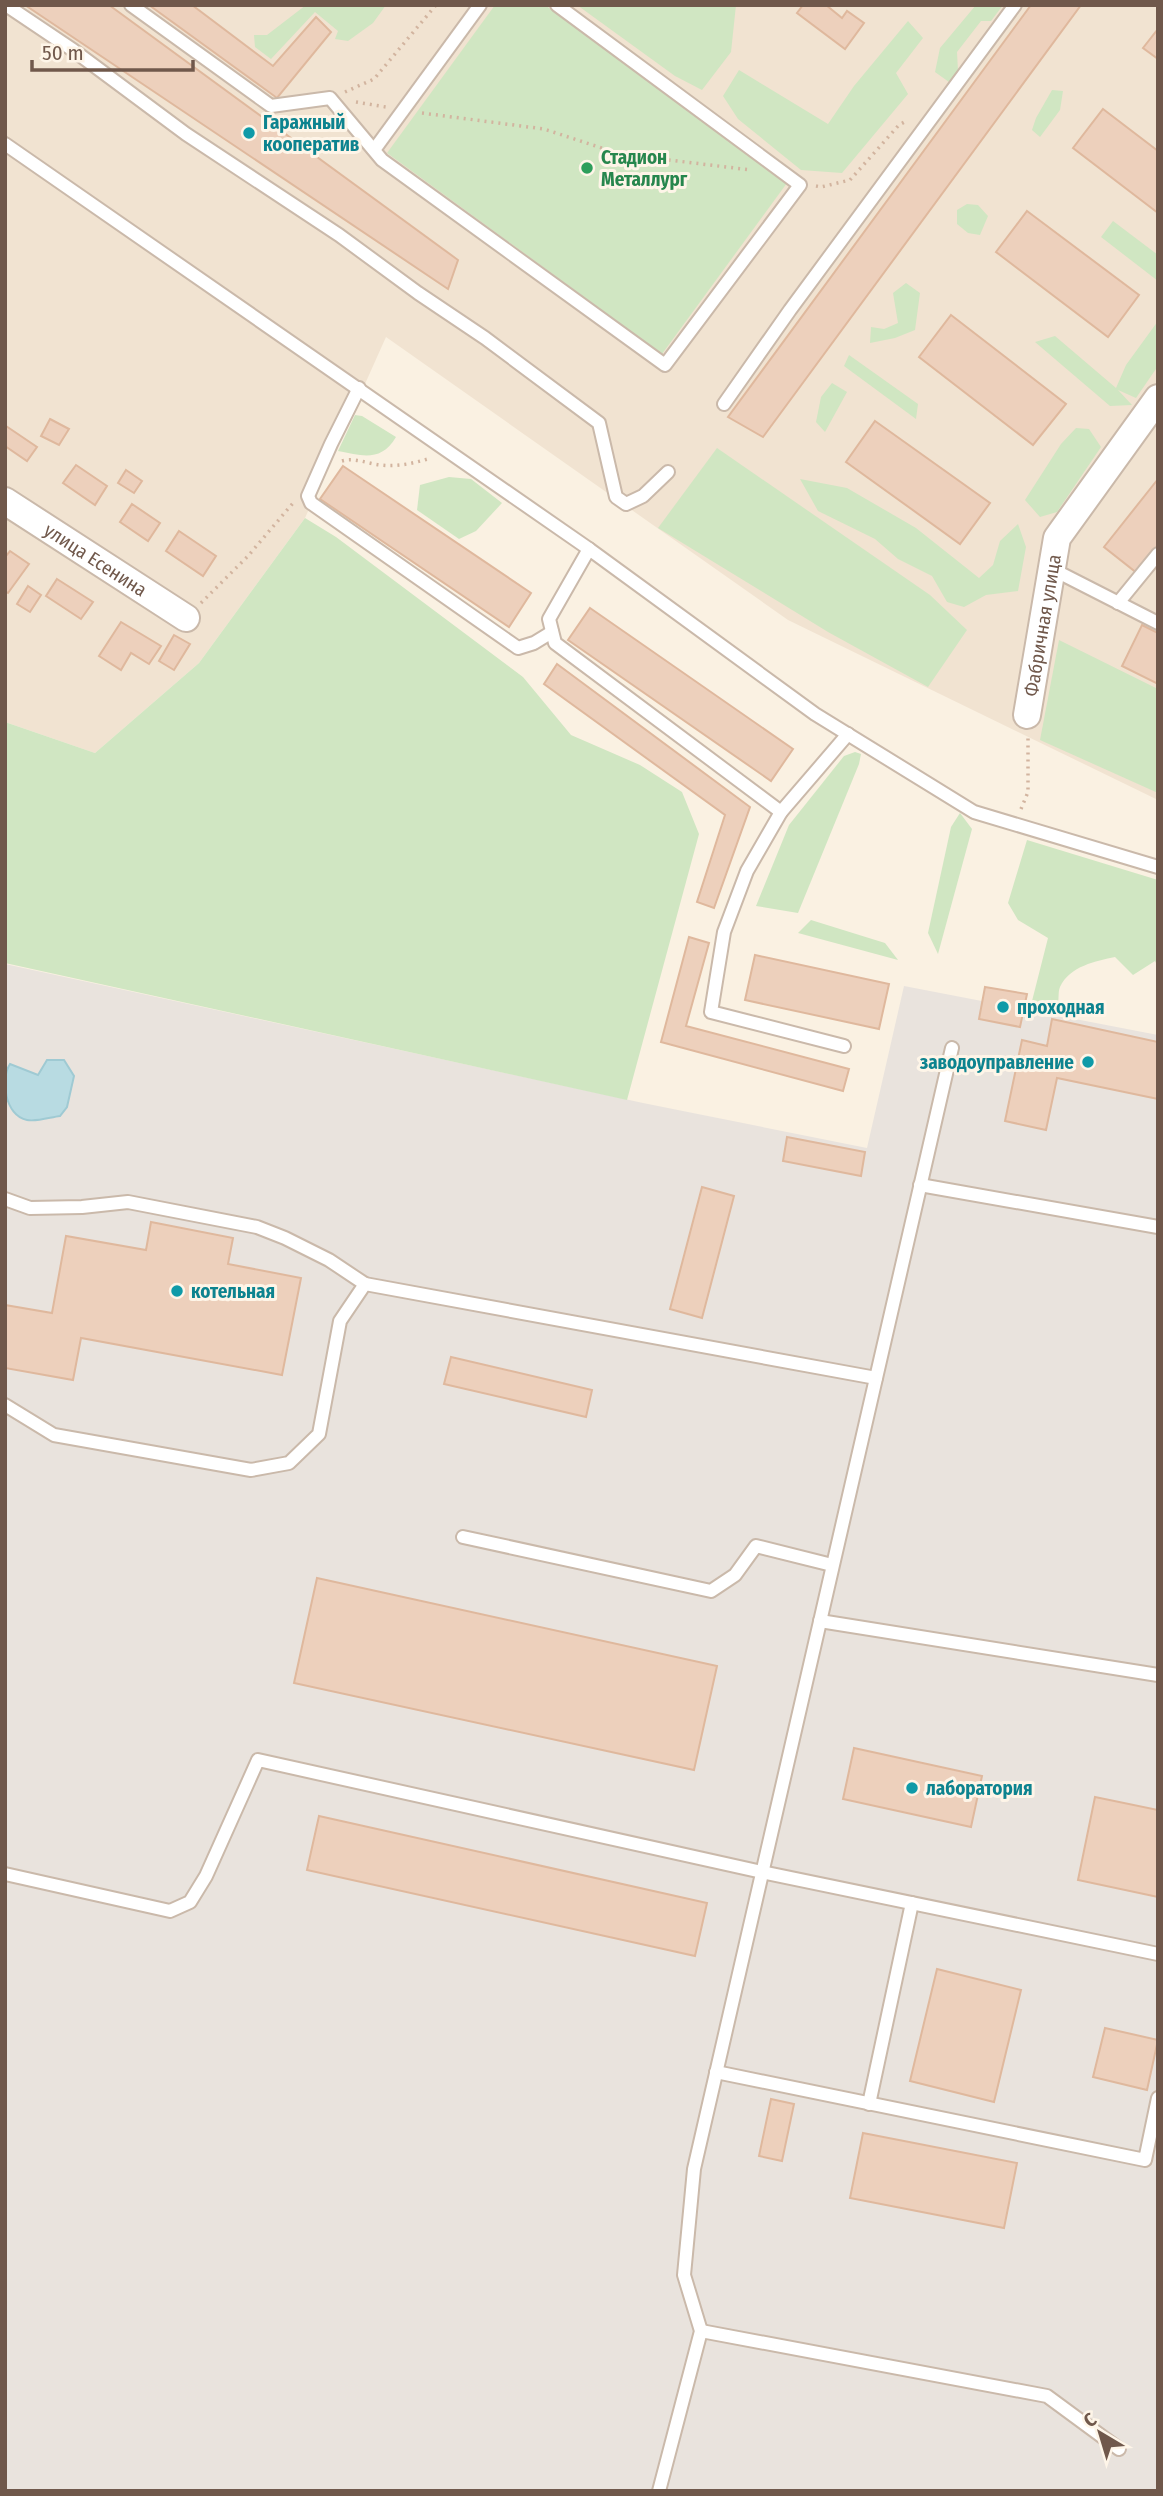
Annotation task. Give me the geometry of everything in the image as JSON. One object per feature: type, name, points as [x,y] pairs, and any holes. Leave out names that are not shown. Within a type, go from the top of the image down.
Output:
[{"type":"street","name":"Фабричная улица","points":[[1027,715],[1057,538],[1158,398]]},
{"type":"street","name":"улица Есенина","points":[[5,501],[186,618]]},
{"type":"lane","points":[[6,5],[73,50],[186,134],[339,234],[599,423],[616,497],[626,504],[643,496],[668,472]]},
{"type":"lane","points":[[131,5],[271,106],[330,98],[382,160],[665,365],[800,185],[557,5]]},
{"type":"lane","points":[[374,150],[480,5]]},
{"type":"lane","points":[[724,404],[1015,5]]},
{"type":"lane","points":[[5,144],[589,549],[815,714],[974,812],[1158,867]]},
{"type":"lane","points":[[359,388],[308,496],[311,503],[518,648],[534,643],[552,632]]},
{"type":"lane","points":[[589,549],[549,619],[555,643],[782,812]]},
{"type":"lane","points":[[1118,603],[1158,554]]},
{"type":"lane","points":[[1052,569],[1158,623]]},
{"type":"lane","points":[[844,1046],[711,1012],[724,932],[747,872],[782,812],[848,734]]},
{"type":"lane","points":[[659,2491],[701,2331],[684,2275],[694,2169],[952,1048]]},
{"type":"lane","points":[[920,1185],[1158,1227]]},
{"type":"lane","points":[[5,1199],[30,1208],[82,1207],[128,1202],[257,1227],[329,1260],[365,1284],[876,1378]]},
{"type":"lane","points":[[5,1405],[54,1435],[251,1470],[289,1463],[319,1434],[340,1321],[365,1284]]},
{"type":"lane","points":[[463,1537],[711,1591],[736,1576],[756,1546],[832,1565]]},
{"type":"lane","points":[[820,1621],[1158,1675]]},
{"type":"lane","points":[[5,1874],[170,1911],[190,1902],[206,1876],[258,1760],[762,1872],[1158,1954]]},
{"type":"lane","points":[[869,2104],[912,1903]]},
{"type":"lane","points":[[716,2073],[1152,2161],[1158,2098]]},
{"type":"lane","points":[[701,2331],[1047,2396],[1119,2449]]},
{"type":"path","points":[[330,98],[374,79],[436,5]]},
{"type":"path","points":[[330,98],[398,110]]},
{"type":"path","points":[[412,112],[544,129],[620,154],[763,172]]},
{"type":"path","points":[[809,184],[821,187],[850,180],[899,125],[910,119]]},
{"type":"path","points":[[186,618],[248,556],[320,468],[349,459],[383,466],[413,464],[433,457]]},
{"type":"path","points":[[1014,824],[1028,792],[1030,759],[1027,715]]},
{"type":"shaded area","points":[[5,5],[1158,5],[1158,800],[788,620],[386,337],[305,518],[199,663],[95,753],[5,722]]},
{"type":"shaded area","points":[[5,964],[643,1103],[867,1148],[904,986],[1158,1035],[1158,2491],[5,2491]]},
{"type":"green space","points":[[306,5],[386,5],[373,23],[348,41],[335,39],[338,31],[315,12],[271,59],[255,47],[254,35],[267,35]]},
{"type":"green space","name":"Стадион Металлург","points":[[495,5],[545,5],[787,183],[662,354],[387,153]]},
{"type":"green space","points":[[577,5],[736,5],[731,52],[702,90],[675,76]]},
{"type":"green space","points":[[976,5],[1003,5],[991,21],[981,21],[957,52],[958,71],[949,82],[935,72],[940,48]]},
{"type":"green space","points":[[908,21],[923,38],[896,73],[908,94],[842,173],[801,170],[738,119],[723,96],[739,70],[828,124],[854,86]]},
{"type":"green space","points":[[1052,90],[1063,91],[1060,110],[1040,137],[1032,130]]},
{"type":"green space","points":[[967,204],[978,205],[988,216],[980,235],[968,233],[957,224],[957,210]]},
{"type":"green space","points":[[1113,221],[1158,255],[1158,281],[1101,237]]},
{"type":"green space","points":[[906,283],[920,293],[915,330],[895,338],[870,343],[871,327],[884,329],[898,323],[893,293]]},
{"type":"green space","points":[[1158,321],[1158,366],[1136,398],[1118,390],[1132,405],[1110,406],[1035,342],[1055,336],[1116,388],[1126,365]]},
{"type":"green space","points":[[849,355],[918,404],[916,419],[844,366]]},
{"type":"green space","points":[[832,383],[847,392],[825,432],[816,422],[821,397]]},
{"type":"green space","points":[[355,415],[362,416],[396,437],[378,454],[363,455],[338,451]]},
{"type":"green space","points":[[1076,428],[1089,429],[1101,447],[1057,512],[1040,517],[1025,500],[1061,444]]},
{"type":"green space","points":[[717,448],[930,595],[967,630],[928,687],[828,632],[658,528]]},
{"type":"green space","points":[[449,477],[471,479],[502,503],[476,531],[459,539],[417,510],[420,485]]},
{"type":"green space","points":[[800,479],[847,488],[916,528],[979,578],[993,565],[1000,541],[1018,524],[1026,547],[1018,591],[986,595],[964,607],[947,602],[932,576],[898,559],[875,539],[818,511]]},
{"type":"green space","points":[[305,518],[336,537],[523,677],[571,735],[640,765],[682,792],[699,834],[627,1100],[5,963],[5,722],[95,753],[199,663]]},
{"type":"green space","points":[[1059,640],[1158,689],[1158,793],[1040,740]]},
{"type":"green space","points":[[855,752],[861,754],[859,764],[798,913],[756,906],[789,825],[844,756]]},
{"type":"green space","points":[[960,813],[972,829],[938,954],[928,933],[951,827]]},
{"type":"green space","points":[[1027,840],[1158,880],[1158,967],[1155,961],[1133,975],[1115,957],[1100,960],[1077,969],[1064,980],[1059,989],[1058,1004],[1032,1001],[1048,938],[1018,920],[1008,903]]},
{"type":"green space","points":[[811,920],[885,943],[898,960],[798,933]]},
{"type":"water","points":[[47,1060],[64,1060],[74,1076],[67,1107],[60,1116],[27,1120],[14,1112],[9,1104],[5,1087],[7,1071],[10,1064],[38,1075]]},
{"type":"building","name":"Гаражный кооператив","points":[[25,5],[109,5],[458,260],[448,289]]},
{"type":"building","name":"Гаражный кооператив","points":[[149,5],[192,5],[273,66],[316,17],[331,32],[277,98]]},
{"type":"building","points":[[803,5],[826,5],[842,18],[847,11],[864,23],[845,49],[797,13]]},
{"type":"building","points":[[1031,5],[1081,5],[763,437],[728,417]]},
{"type":"building","points":[[1158,29],[1158,59],[1143,48]]},
{"type":"building","points":[[1103,109],[1158,151],[1158,213],[1073,148]]},
{"type":"building","points":[[1027,211],[1139,295],[1108,337],[996,252]]},
{"type":"building","points":[[951,315],[1066,404],[1033,445],[919,357]]},
{"type":"building","points":[[50,419],[69,429],[59,445],[41,436]]},
{"type":"building","points":[[875,421],[990,503],[960,544],[846,462]]},
{"type":"building","points":[[6,426],[37,447],[27,461],[5,446]]},
{"type":"building","points":[[76,465],[107,486],[95,505],[63,483]]},
{"type":"building","points":[[343,466],[531,593],[509,627],[320,499]]},
{"type":"building","points":[[126,470],[142,481],[134,493],[118,483]]},
{"type":"building","points":[[1158,479],[1158,558],[1142,577],[1104,547]]},
{"type":"building","points":[[132,504],[160,523],[148,541],[120,522]]},
{"type":"building","points":[[179,531],[216,556],[203,576],[166,551]]},
{"type":"building","points":[[10,551],[29,564],[8,593],[5,591],[5,557]]},
{"type":"building","points":[[57,579],[93,602],[81,619],[46,596]]},
{"type":"building","points":[[28,586],[41,595],[30,612],[17,604]]},
{"type":"building","points":[[590,608],[793,749],[771,781],[568,640]]},
{"type":"building","points":[[121,622],[161,646],[149,664],[131,653],[121,670],[99,656]]},
{"type":"building","points":[[1142,625],[1158,633],[1158,684],[1122,666]]},
{"type":"building","points":[[174,635],[190,644],[174,670],[159,661]]},
{"type":"building","points":[[557,664],[750,807],[714,908],[697,902],[725,815],[544,684]]},
{"type":"building","points":[[689,937],[709,943],[686,1026],[849,1069],[843,1091],[661,1042]]},
{"type":"building","points":[[755,955],[889,984],[879,1029],[745,1000]]},
{"type":"building","name":"проходная","points":[[985,987],[1027,994],[1020,1027],[979,1019]]},
{"type":"building","name":"заводоуправление","points":[[1052,1019],[1158,1042],[1158,1099],[1057,1078],[1046,1130],[1005,1121],[1022,1040],[1047,1046]]},
{"type":"building","points":[[787,1137],[865,1152],[861,1176],[783,1161]]},
{"type":"building","points":[[702,1187],[734,1196],[702,1318],[670,1309]]},
{"type":"building","name":"котельная","points":[[151,1222],[233,1238],[228,1264],[301,1278],[282,1375],[81,1338],[73,1380],[5,1368],[5,1305],[52,1313],[66,1236],[146,1250]]},
{"type":"building","points":[[451,1357],[592,1390],[586,1417],[444,1384]]},
{"type":"building","points":[[317,1578],[717,1666],[694,1770],[294,1683]]},
{"type":"building","name":"лаборатория","points":[[854,1748],[982,1776],[971,1827],[843,1799]]},
{"type":"building","points":[[1095,1797],[1158,1810],[1158,1897],[1078,1880]]},
{"type":"building","points":[[319,1816],[707,1903],[695,1956],[307,1870]]},
{"type":"building","points":[[937,1969],[1021,1990],[994,2102],[910,2081]]},
{"type":"building","points":[[1105,2028],[1158,2040],[1147,2090],[1093,2077]]},
{"type":"building","points":[[771,2099],[794,2104],[782,2161],[759,2156]]},
{"type":"building","points":[[863,2133],[1017,2163],[1004,2228],[850,2198]]},
{"type":"place","name":"Гаражный кооператив","points":[[249,133]]},
{"type":"place","name":"Стадион Металлург","points":[[587,168]]},
{"type":"place","name":"проходная","points":[[1003,1007]]},
{"type":"place","name":"заводоуправление","points":[[1088,1062]]},
{"type":"place","name":"котельная","points":[[177,1291]]},
{"type":"place","name":"лаборатория","points":[[912,1788]]}]
